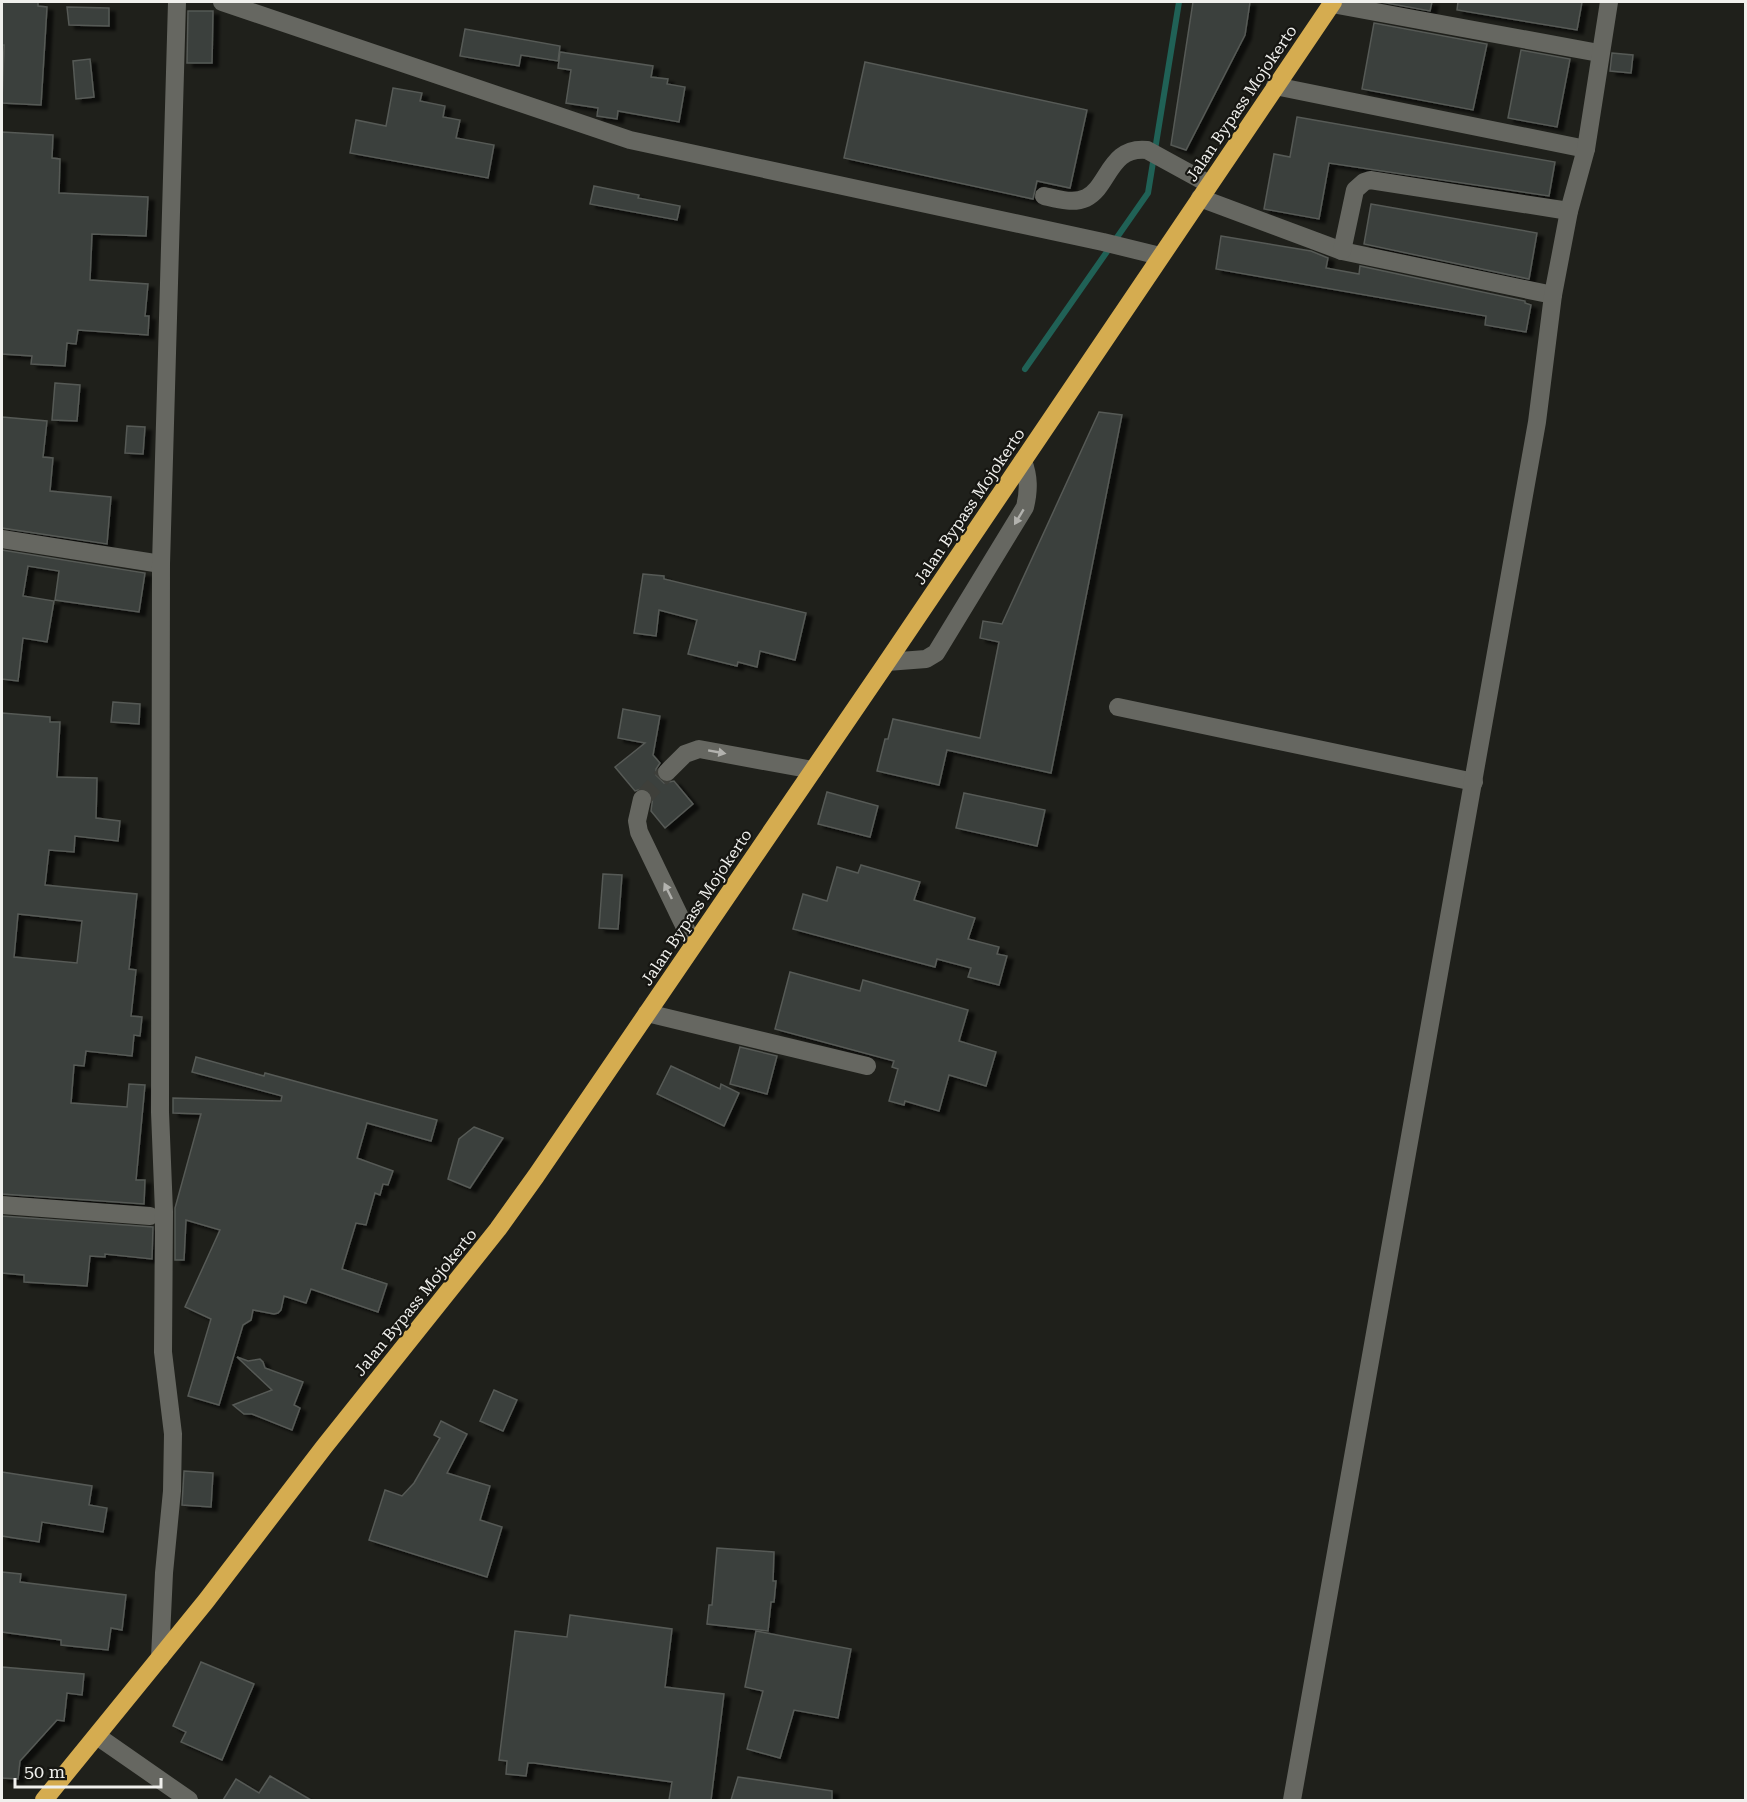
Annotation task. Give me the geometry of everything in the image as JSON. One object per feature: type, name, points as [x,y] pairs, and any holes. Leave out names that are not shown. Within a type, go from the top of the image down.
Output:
[{"type":"highway","name":"Jalan Bypass Mojokerto","points":[[44,1800],[160,1658],[498,1229],[887,662],[1332,2]]},
{"type":"street","points":[[160,1658],[164,1573],[172,1491],[173,1434],[163,1352],[164,1212],[160,1036],[161,564],[177,2]]},
{"type":"street","points":[[222,2],[630,140],[1124,246],[1160,256]]},
{"type":"street","points":[[1332,2],[1599,53]]},
{"type":"street","points":[[1292,1800],[1537,422],[1553,296],[1569,211],[1586,149],[1599,53],[1609,2]]},
{"type":"street","points":[[1275,86],[1586,149]]},
{"type":"street","points":[[1044,196],[1067,201],[1086,198],[1094,193],[1108,170],[1123,156],[1139,150],[1147,150],[1168,160],[1205,191],[1342,251],[1553,296]]},
{"type":"street","points":[[1342,251],[1355,190],[1370,180],[1569,211]]},
{"type":"street","points":[[887,662],[926,659],[936,653],[1025,507],[1028,474],[1023,461]]},
{"type":"street","points":[[2,539],[161,564]]},
{"type":"street","points":[[1118,707],[1474,782]]},
{"type":"street","points":[[667,772],[685,754],[699,749],[813,770]]},
{"type":"street","points":[[642,799],[637,821],[639,832],[693,944]]},
{"type":"street","points":[[647,1014],[867,1066]]},
{"type":"street","points":[[2,1205],[150,1216]]},
{"type":"street","points":[[97,1736],[189,1800]]},
{"type":"building","points":[[2,2],[38,2],[38,6],[47,7],[41,105],[2,103],[4,45],[2,45]]},
{"type":"building","points":[[1193,2],[1250,2],[1245,35],[1186,150],[1171,145]]},
{"type":"building","points":[[1381,2],[1432,2],[1430,11]]},
{"type":"building","points":[[1458,2],[1582,2],[1577,30],[1457,10]]},
{"type":"building","points":[[67,7],[109,8],[109,26],[69,25]]},
{"type":"building","points":[[188,11],[213,11],[212,63],[187,63]]},
{"type":"building","points":[[1374,23],[1487,44],[1473,110],[1362,89]]},
{"type":"building","points":[[465,29],[560,46],[558,61],[521,55],[519,66],[460,56]]},
{"type":"building","points":[[1521,50],[1570,59],[1557,127],[1508,118]]},
{"type":"building","points":[[560,52],[653,66],[651,77],[668,79],[667,84],[685,87],[679,122],[618,111],[617,119],[597,116],[598,108],[566,103],[571,70],[558,68]]},
{"type":"building","points":[[1612,53],[1633,55],[1631,73],[1610,71]]},
{"type":"building","points":[[90,59],[94,97],[76,99],[73,61]]},
{"type":"building","points":[[865,62],[1087,110],[1070,188],[1037,181],[1033,199],[844,158]]},
{"type":"building","points":[[393,88],[422,93],[420,101],[445,106],[443,117],[460,120],[456,138],[494,145],[488,178],[350,153],[356,120],[386,126]]},
{"type":"building","points":[[1297,117],[1555,162],[1549,196],[1329,163],[1319,219],[1264,209],[1274,154],[1290,157]]},
{"type":"building","points":[[2,132],[53,135],[52,158],[60,159],[59,193],[148,197],[146,236],[92,234],[90,280],[148,284],[145,316],[149,316],[148,335],[78,330],[76,344],[67,343],[65,366],[31,364],[32,356],[2,354]]},
{"type":"building","points":[[594,186],[680,206],[677,220],[590,204]]},
{"type":"building","points":[[1371,204],[1537,233],[1529,279],[1364,244]]},
{"type":"building","points":[[1221,236],[1311,251],[1328,258],[1326,268],[1359,274],[1360,266],[1525,301],[1531,305],[1526,332],[1485,325],[1486,316],[1216,269]]},
{"type":"building","points":[[55,383],[80,385],[77,421],[52,420]]},
{"type":"building","points":[[1099,412],[1122,415],[1051,773],[947,750],[939,785],[877,771],[893,719],[980,738],[999,642],[980,638],[983,621],[1002,624]]},
{"type":"building","points":[[2,417],[47,421],[43,457],[53,458],[50,491],[111,497],[107,544],[2,528]]},
{"type":"building","points":[[127,426],[145,427],[143,454],[125,453]]},
{"type":"building","points":[[2,550],[145,573],[139,612],[55,600],[59,571],[28,566],[23,596],[54,601],[47,642],[23,638],[18,681],[2,679]]},
{"type":"building","points":[[643,574],[664,576],[664,579],[806,613],[795,660],[760,651],[757,667],[738,662],[737,666],[688,654],[697,620],[659,610],[656,636],[634,633]]},
{"type":"building","points":[[113,702],[140,704],[139,724],[111,722]]},
{"type":"building","points":[[623,709],[660,716],[653,755],[660,763],[656,769],[656,775],[664,783],[674,781],[693,804],[665,828],[651,811],[653,796],[650,791],[644,788],[635,791],[615,767],[645,743],[618,738]]},
{"type":"building","points":[[2,713],[50,717],[50,722],[60,722],[57,777],[97,778],[96,818],[120,821],[118,841],[75,836],[74,852],[49,850],[45,885],[137,894],[129,969],[136,970],[131,1016],[142,1017],[140,1036],[134,1035],[132,1056],[86,1051],[84,1066],[74,1065],[71,1103],[127,1107],[129,1084],[145,1085],[136,1180],[145,1180],[144,1204],[2,1194]],"holes":[[[18,914],[82,921],[77,963],[14,957]]]},
{"type":"building","points":[[827,792],[878,806],[870,837],[818,824]]},
{"type":"building","points":[[964,793],[1045,810],[1037,846],[956,828]]},
{"type":"building","points":[[861,865],[920,882],[914,900],[975,918],[968,939],[999,947],[997,954],[1007,956],[999,985],[968,977],[971,968],[937,959],[935,967],[793,929],[803,894],[827,901],[837,867],[858,873]]},
{"type":"building","points":[[603,874],[622,875],[618,929],[599,928]]},
{"type":"building","points":[[790,972],[860,991],[863,980],[968,1010],[959,1041],[996,1052],[986,1086],[949,1075],[939,1111],[905,1101],[904,1105],[889,1101],[898,1069],[892,1067],[894,1061],[775,1029]]},
{"type":"building","points":[[740,1047],[777,1056],[767,1094],[730,1084]]},
{"type":"building","points":[[196,1057],[264,1076],[265,1073],[437,1120],[431,1141],[367,1123],[357,1158],[393,1171],[388,1185],[383,1184],[380,1195],[375,1193],[366,1225],[356,1223],[342,1269],[387,1284],[378,1312],[311,1289],[306,1303],[284,1296],[281,1310],[278,1313],[253,1310],[251,1320],[243,1325],[219,1405],[188,1396],[211,1319],[185,1307],[220,1230],[186,1220],[184,1260],[175,1260],[175,1208],[201,1114],[173,1113],[173,1098],[281,1101],[282,1096],[192,1072]]},
{"type":"building","points":[[671,1066],[720,1089],[721,1084],[739,1093],[724,1126],[657,1094]]},
{"type":"building","points":[[474,1127],[503,1138],[470,1188],[448,1179],[459,1139]]},
{"type":"building","points":[[2,1216],[153,1227],[152,1259],[105,1254],[105,1257],[90,1256],[87,1286],[24,1282],[24,1275],[2,1273]]},
{"type":"building","points":[[237,1357],[248,1361],[260,1359],[265,1368],[303,1382],[294,1405],[300,1408],[292,1430],[252,1414],[244,1414],[233,1405],[272,1390]]},
{"type":"building","points":[[494,1390],[517,1400],[503,1431],[480,1421]]},
{"type":"building","points":[[441,1421],[467,1434],[447,1473],[490,1486],[480,1520],[502,1527],[487,1577],[369,1540],[385,1490],[402,1496],[414,1483],[440,1438],[434,1435]]},
{"type":"building","points":[[184,1471],[213,1473],[211,1507],[182,1505]]},
{"type":"building","points":[[2,1472],[92,1486],[89,1505],[107,1508],[103,1532],[42,1522],[39,1542],[2,1536]]},
{"type":"building","points":[[717,1548],[774,1552],[773,1581],[776,1581],[768,1631],[707,1624],[709,1605],[712,1605]]},
{"type":"building","points":[[2,1572],[21,1574],[20,1582],[126,1595],[122,1630],[111,1628],[108,1650],[61,1645],[61,1640],[2,1632]]},
{"type":"building","points":[[570,1615],[672,1629],[665,1687],[724,1694],[711,1800],[669,1800],[672,1782],[534,1763],[528,1763],[526,1776],[506,1774],[507,1761],[499,1760],[515,1631],[567,1637]]},
{"type":"building","points":[[756,1631],[851,1649],[838,1718],[794,1710],[780,1758],[747,1749],[763,1691],[745,1687]]},
{"type":"building","points":[[201,1662],[254,1684],[222,1760],[181,1742],[186,1732],[173,1726]]},
{"type":"building","points":[[2,1667],[84,1674],[82,1695],[67,1693],[64,1721],[57,1720],[20,1761],[18,1779],[2,1778]]},
{"type":"building","points":[[270,1776],[311,1800],[223,1800],[236,1779],[259,1793]]},
{"type":"building","points":[[738,1777],[832,1791],[832,1800],[731,1800]]},
{"type":"waterway","points":[[1025,369],[1148,193],[1179,2]]},
{"type":"tunnel","points":[[642,799],[667,772]]}]
